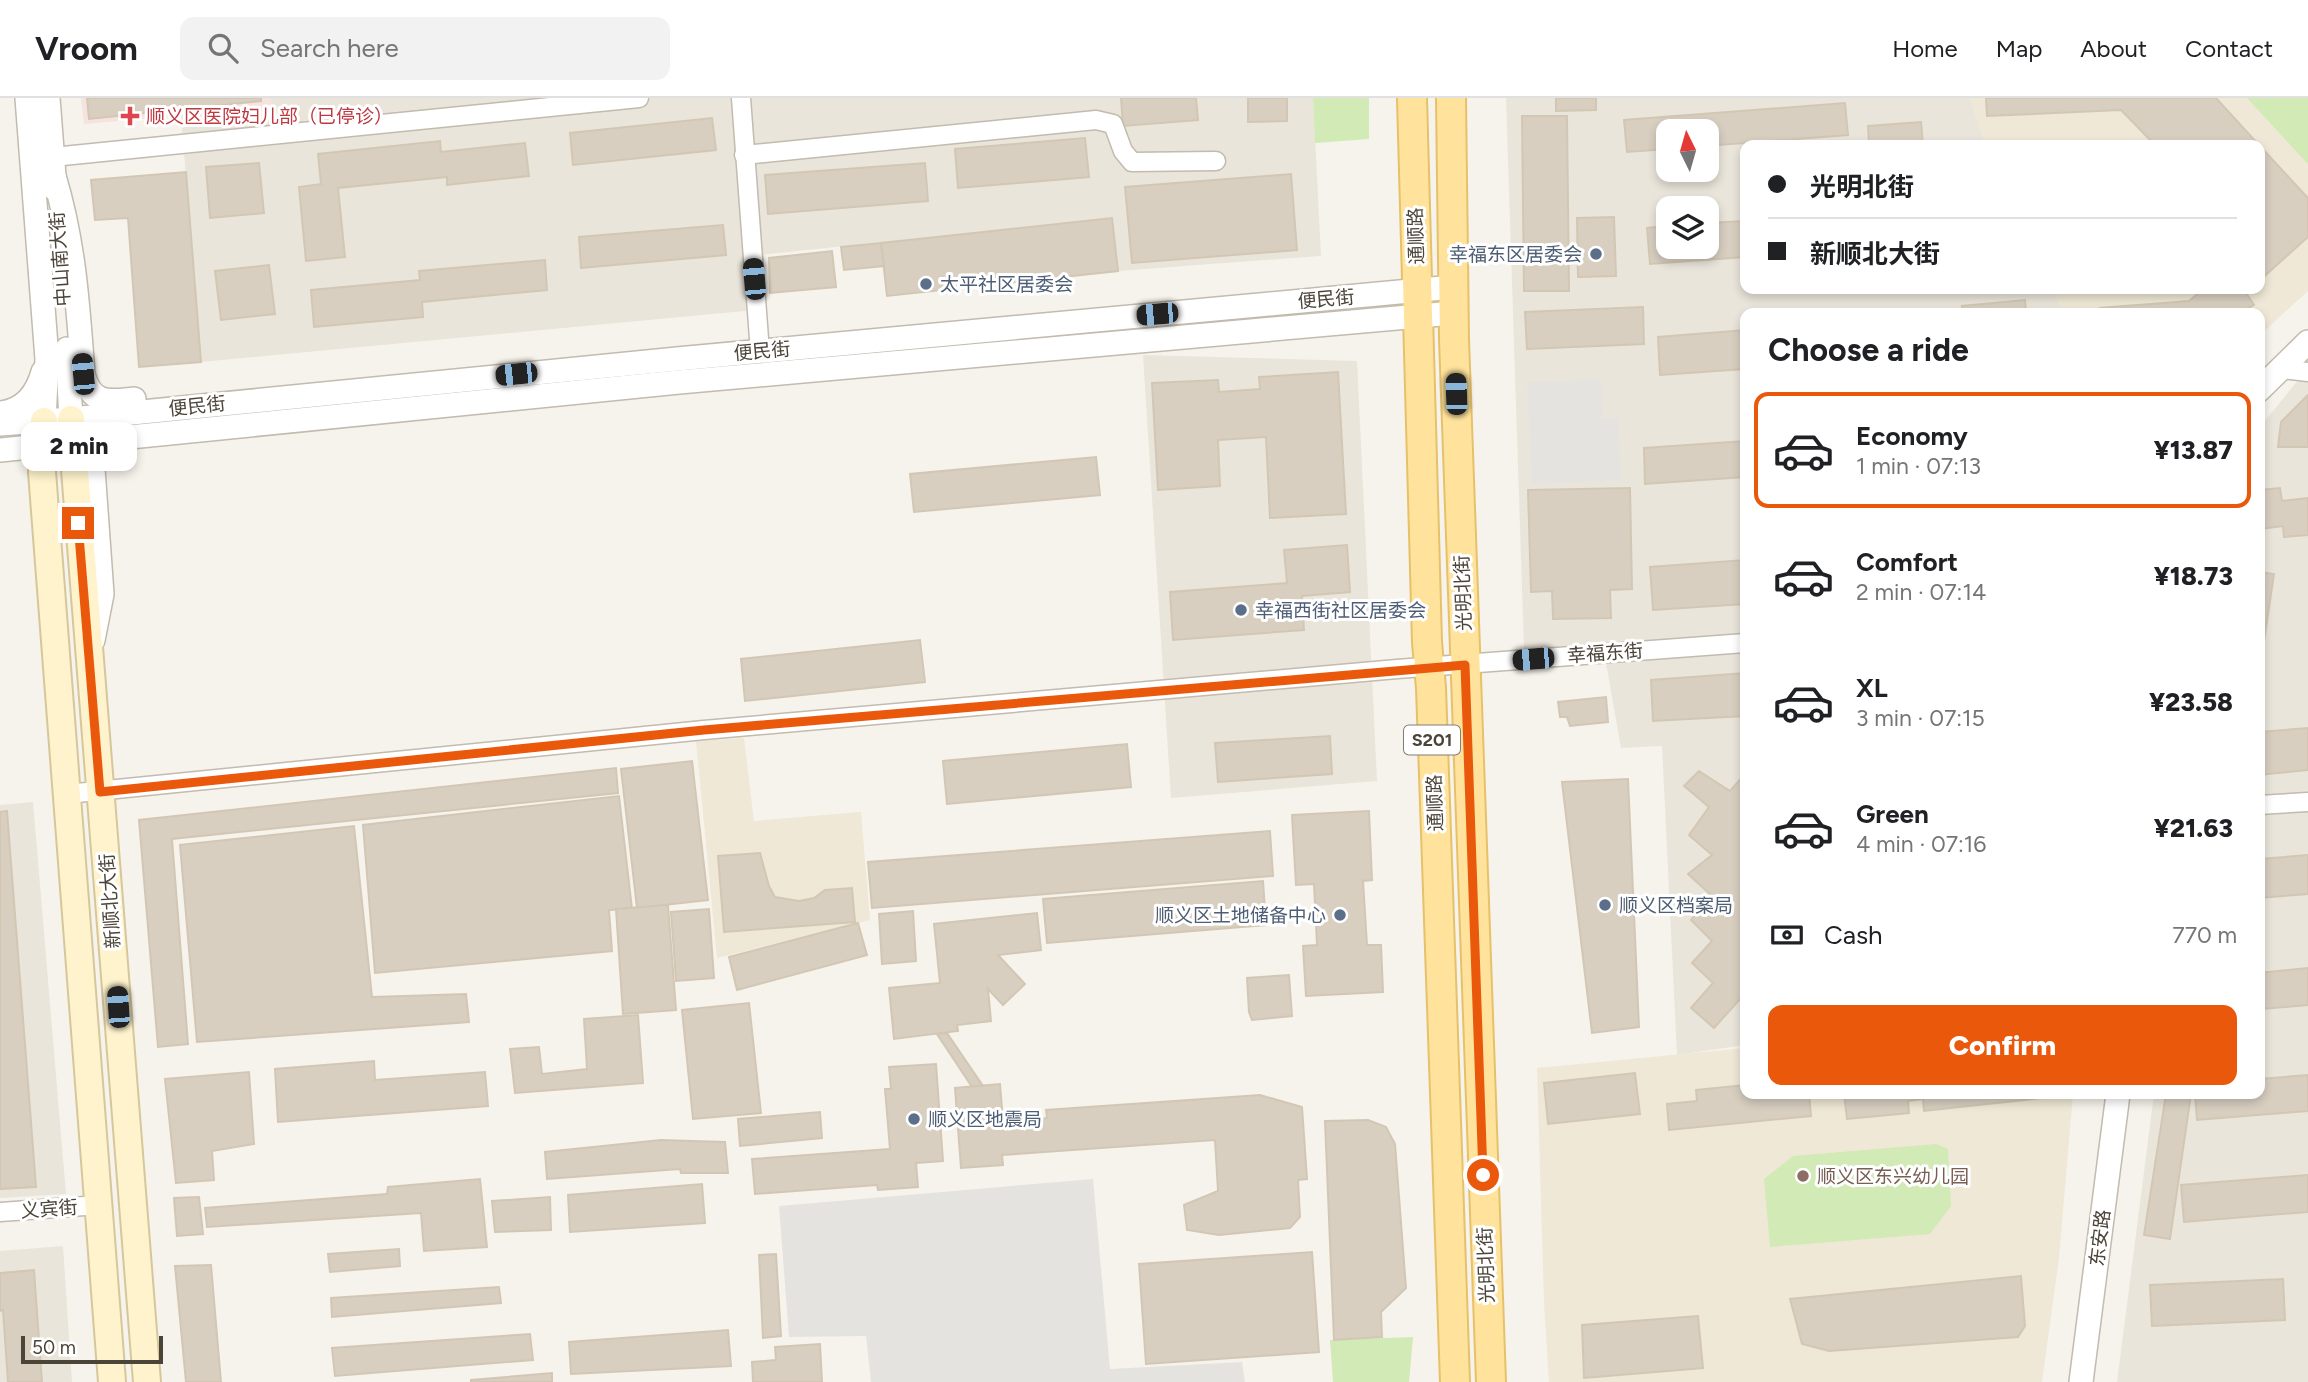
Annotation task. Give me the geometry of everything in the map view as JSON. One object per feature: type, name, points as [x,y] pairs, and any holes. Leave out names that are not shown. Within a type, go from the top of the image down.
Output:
[{"type":"main road","name":"通顺路","points":[[1412,98],[1427,642],[1455,1382]]},
{"type":"main road","name":"光明北街","points":[[1451,98],[1453,300],[1490,1382]]},
{"type":"main road","name":"新顺北大街","points":[[71,432],[147,1382]]},
{"type":"main road","name":"新顺北大街","points":[[43,434],[42,472],[112,1382]]},
{"type":"street","points":[[27,98],[47,359],[43,434]]},
{"type":"street","name":"中山南大街","points":[[48,98],[71,432]]},
{"type":"street","points":[[329,393],[251,388],[114,401],[97,397],[87,387],[83,374],[75,267],[54,166],[544,103],[639,98]]},
{"type":"street","points":[[741,98],[760,352]]},
{"type":"street","points":[[744,155],[1096,120],[1113,124],[1123,151],[1132,162],[1216,161]]},
{"type":"street","name":"便民街","points":[[71,432],[329,393],[760,352],[1453,300]]},
{"type":"street","name":"便民街","points":[[71,432],[317,417],[1418,303]]},
{"type":"street","points":[[2265,384],[2308,342]]},
{"type":"street","points":[[0,413],[16,410],[32,396],[47,359]]},
{"type":"street","points":[[2281,369],[2308,372]]},
{"type":"street","points":[[89,657],[102,594],[93,469],[99,455],[112,449],[263,433],[317,417]]},
{"type":"street","points":[[0,424],[43,434]]},
{"type":"street","points":[[0,450],[43,434],[71,432]]},
{"type":"street","points":[[0,464],[28,462],[34,470],[44,609],[56,656]]},
{"type":"street","name":"幸福东街","points":[[67,794],[704,730],[1740,643]]},
{"type":"street","points":[[2265,805],[2308,802]]},
{"type":"street","name":"东安路","points":[[2081,1382],[2117,1099]]},
{"type":"street","name":"义宾街","points":[[0,1212],[99,1205]]},
{"type":"shaded area","name":"顺义区医院妇儿部（已停诊）","points":[[81,98],[271,98],[271,108],[84,124]]},
{"type":"shaded area","points":[[271,98],[1313,98],[1321,256],[1118,271],[1112,218],[759,255],[755,310],[201,362],[181,115],[271,107]]},
{"type":"shaded area","points":[[1506,98],[1970,98],[1984,140],[1740,140],[1740,294],[2054,294],[2061,308],[1740,308],[1740,1046],[1677,1055],[1662,746],[1621,748],[1603,646],[1524,650]]},
{"type":"shaded area","points":[[1970,98],[2308,98],[2308,291],[2265,330],[2265,308],[2061,308],[2054,294],[2265,294],[2265,140],[1984,140]]},
{"type":"shaded area","points":[[1143,355],[1357,361],[1377,781],[1171,798]]},
{"type":"shaded area","points":[[2308,368],[2308,1382],[2117,1382],[2153,1099],[2265,1099],[2265,421]]},
{"type":"shaded area","points":[[1601,379],[1603,418],[1618,417],[1621,480],[1532,484],[1527,383]]},
{"type":"shaded area","points":[[744,738],[754,821],[861,812],[870,920],[717,958],[696,741]]},
{"type":"shaded area","points":[[33,802],[66,1194],[0,1198],[0,805]]},
{"type":"shaded area","name":"顺义区东兴幼儿园","points":[[1740,1048],[1740,1099],[2073,1099],[2059,1258],[2042,1382],[1549,1382],[1537,1068]]},
{"type":"shaded area","points":[[1093,1179],[1110,1369],[1242,1362],[1245,1382],[871,1382],[866,1336],[789,1337],[779,1206]]},
{"type":"shaded area","points":[[63,1246],[72,1382],[0,1382],[0,1251]]},
{"type":"green space","points":[[1313,98],[1369,98],[1369,139],[1315,143]]},
{"type":"green space","points":[[2247,98],[2308,98],[2307,163]]},
{"type":"green space","points":[[1936,1144],[1948,1149],[1951,1206],[1930,1234],[1770,1247],[1764,1179],[1793,1156]]},
{"type":"green space","points":[[1413,1337],[1409,1382],[1333,1382],[1330,1340]]},
{"type":"building","name":"顺义区医院妇儿部（已停诊）","points":[[87,98],[261,98],[261,101],[89,119]]},
{"type":"building","points":[[1121,98],[1196,98],[1198,120],[1123,126]]},
{"type":"building","points":[[1248,98],[1287,98],[1287,121],[1248,122]]},
{"type":"building","points":[[1556,98],[1596,98],[1596,110],[1556,111]]},
{"type":"building","points":[[1986,98],[2216,98],[2254,140],[2150,140],[2121,110],[1987,116]]},
{"type":"building","points":[[1845,103],[1848,135],[1740,140],[1740,143],[1719,145],[1719,119],[1656,119],[1656,150],[1627,152],[1624,120]]},
{"type":"building","points":[[1522,116],[1567,116],[1569,291],[1524,291]]},
{"type":"building","points":[[712,118],[716,150],[573,165],[570,133]]},
{"type":"building","points":[[1921,122],[1923,140],[1869,140],[1868,126]]},
{"type":"building","points":[[1085,138],[1089,177],[958,188],[955,149]]},
{"type":"building","points":[[440,141],[441,152],[525,143],[529,176],[447,185],[447,177],[338,188],[345,257],[306,261],[299,187],[321,184],[318,154]]},
{"type":"building","points":[[2265,151],[2308,198],[2308,237],[2265,276]]},
{"type":"building","points":[[259,163],[264,213],[210,218],[206,167]]},
{"type":"building","points":[[925,163],[928,201],[768,214],[765,175]]},
{"type":"building","points":[[186,172],[201,362],[139,367],[128,218],[95,220],[91,180]]},
{"type":"building","points":[[1291,174],[1297,250],[1132,263],[1125,187]]},
{"type":"building","points":[[1614,217],[1616,276],[1578,277],[1577,218]]},
{"type":"building","points":[[1112,218],[1118,271],[887,296],[881,243]]},
{"type":"building","points":[[1740,221],[1740,257],[1719,259],[1719,222]]},
{"type":"building","points":[[723,225],[726,255],[581,268],[579,237]]},
{"type":"building","points":[[1656,227],[1656,259],[1718,259],[1650,264],[1647,228]]},
{"type":"building","points":[[881,243],[884,266],[844,270],[841,247]]},
{"type":"building","points":[[832,251],[836,287],[770,293],[769,258]]},
{"type":"building","points":[[545,260],[547,290],[422,302],[423,317],[314,327],[311,290],[420,280],[419,271]]},
{"type":"building","points":[[269,265],[275,314],[221,320],[215,271]]},
{"type":"building","points":[[2197,294],[2247,294],[2254,305],[2249,308],[2100,308],[2189,301]]},
{"type":"building","points":[[2025,300],[2026,308],[1962,308]]},
{"type":"building","points":[[1643,307],[1644,344],[1527,349],[1525,312]]},
{"type":"building","points":[[1740,330],[1740,369],[1660,375],[1658,337]]},
{"type":"building","points":[[1338,372],[1346,514],[1270,518],[1266,437],[1218,440],[1220,486],[1158,490],[1152,383],[1218,380],[1219,392],[1260,389],[1259,377]]},
{"type":"building","points":[[2308,395],[2308,447],[2278,447],[2281,422]]},
{"type":"building","points":[[1740,441],[1740,477],[1645,484],[1644,448]]},
{"type":"building","points":[[1096,457],[1100,495],[914,512],[910,474]]},
{"type":"building","points":[[1630,488],[1632,589],[1610,590],[1611,618],[1553,619],[1552,591],[1531,592],[1528,490]]},
{"type":"building","points":[[2280,488],[2282,501],[2308,498],[2308,535],[2284,537],[2283,526],[2265,528],[2265,489]]},
{"type":"building","points":[[1347,545],[1350,592],[1302,596],[1304,630],[1173,640],[1170,592],[1287,583],[1284,550]]},
{"type":"building","points":[[1740,560],[1740,604],[1653,610],[1650,567]]},
{"type":"building","points":[[2265,573],[2274,574],[2265,634]]},
{"type":"building","points":[[920,640],[925,682],[745,701],[741,659]]},
{"type":"building","points":[[1740,673],[1740,716],[1653,721],[1651,680]]},
{"type":"building","points":[[1606,697],[1608,722],[1570,726],[1567,717],[1560,717],[1558,702]]},
{"type":"building","points":[[2308,728],[2308,770],[2265,774],[2265,732]]},
{"type":"building","points":[[1330,736],[1332,774],[1218,782],[1215,743]]},
{"type":"building","points":[[1127,744],[1131,787],[947,804],[943,761]]},
{"type":"building","points":[[692,761],[708,900],[637,908],[621,769]]},
{"type":"building","points":[[616,768],[618,793],[172,839],[188,1044],[158,1047],[139,820]]},
{"type":"building","points":[[1699,771],[1730,791],[1740,780],[1740,999],[1714,1028],[1691,1008],[1713,983],[1692,963],[1712,941],[1691,920],[1711,895],[1688,874],[1712,855],[1689,835],[1709,807],[1684,786]]},
{"type":"building","name":"顺义区档案局","points":[[1628,779],[1639,1027],[1592,1033],[1562,782]]},
{"type":"building","points":[[619,796],[632,909],[609,910],[612,951],[375,973],[363,825]]},
{"type":"building","points":[[7,811],[36,1187],[0,1189],[0,812]]},
{"type":"building","name":"顺义区土地储备中心","points":[[1369,811],[1372,880],[1363,881],[1367,945],[1381,945],[1383,992],[1306,996],[1303,946],[1317,945],[1314,884],[1296,885],[1292,815]]},
{"type":"building","points":[[354,826],[372,997],[466,994],[469,1022],[197,1042],[180,845]]},
{"type":"building","points":[[1270,831],[1273,876],[872,908],[868,862]]},
{"type":"building","points":[[760,853],[769,886],[775,897],[799,901],[814,898],[825,890],[852,888],[855,922],[724,932],[718,856]]},
{"type":"building","points":[[2308,855],[2308,894],[2265,898],[2265,859]]},
{"type":"building","points":[[1263,881],[1266,925],[1047,943],[1043,899]]},
{"type":"building","points":[[668,905],[676,1010],[623,1014],[616,909]]},
{"type":"building","points":[[709,909],[714,978],[676,981],[671,912]]},
{"type":"building","points":[[913,911],[916,961],[882,964],[879,914]]},
{"type":"building","points":[[1037,913],[1041,950],[998,955],[1025,984],[1003,1005],[988,989],[991,1021],[957,1025],[958,1031],[894,1039],[889,988],[940,983],[934,924]]},
{"type":"building","points":[[858,923],[867,955],[737,990],[729,957]]},
{"type":"building","points":[[2308,968],[2308,1005],[2265,1009],[2265,972]]},
{"type":"building","points":[[1289,975],[1292,1016],[1252,1020],[1247,978]]},
{"type":"building","points":[[749,1003],[761,1113],[693,1119],[682,1010]]},
{"type":"building","points":[[638,1015],[643,1083],[515,1093],[510,1049],[539,1047],[542,1074],[587,1069],[584,1019]]},
{"type":"building","points":[[947,1033],[983,1086],[972,1087],[937,1034]]},
{"type":"building","points":[[374,1061],[375,1080],[485,1072],[488,1106],[278,1122],[275,1069]]},
{"type":"building","name":"顺义区地震局","points":[[936,1064],[943,1161],[916,1163],[918,1187],[878,1190],[877,1185],[755,1194],[752,1159],[890,1149],[885,1089],[891,1089],[889,1067]]},
{"type":"building","points":[[249,1072],[254,1144],[212,1151],[214,1180],[176,1183],[165,1079]]},
{"type":"building","points":[[1635,1073],[1640,1114],[1548,1124],[1544,1083]]},
{"type":"building","points":[[2308,1075],[2308,1111],[2197,1120],[2195,1099],[2265,1099],[2265,1079]]},
{"type":"building","points":[[1000,1084],[1003,1121],[1047,1118],[1046,1110],[1260,1095],[1302,1107],[1307,1179],[1298,1180],[1300,1217],[1290,1228],[1219,1235],[1187,1230],[1184,1205],[1218,1191],[1215,1140],[1002,1155],[1003,1165],[961,1168],[955,1088]]},
{"type":"building","points":[[1740,1086],[1740,1099],[1809,1099],[1811,1116],[1669,1130],[1667,1104],[1697,1101],[1696,1090]]},
{"type":"building","points":[[1845,1099],[1923,1099],[1908,1101],[1909,1113],[1847,1119]]},
{"type":"building","points":[[1923,1099],[2033,1099],[1924,1111]]},
{"type":"building","points":[[2165,1099],[2190,1099],[2170,1239],[2144,1235]]},
{"type":"building","points":[[820,1112],[822,1138],[740,1146],[738,1119]]},
{"type":"building","points":[[1368,1120],[1386,1127],[1395,1144],[1406,1288],[1381,1312],[1382,1337],[1334,1340],[1325,1121]]},
{"type":"building","points":[[661,1140],[725,1142],[728,1173],[681,1173],[680,1169],[547,1179],[545,1152]]},
{"type":"building","points":[[2308,1175],[2308,1212],[2184,1222],[2181,1185]]},
{"type":"building","points":[[480,1179],[487,1247],[424,1251],[421,1213],[207,1227],[205,1208],[387,1194],[388,1187]]},
{"type":"building","points":[[702,1184],[705,1223],[570,1232],[568,1195]]},
{"type":"building","points":[[199,1197],[203,1234],[177,1236],[174,1198]]},
{"type":"building","points":[[550,1197],[551,1230],[495,1232],[492,1201]]},
{"type":"building","points":[[399,1249],[400,1266],[330,1272],[328,1254]]},
{"type":"building","points":[[1312,1252],[1319,1352],[1146,1364],[1139,1264]]},
{"type":"building","points":[[776,1254],[781,1336],[763,1338],[759,1255]]},
{"type":"building","points":[[211,1265],[221,1382],[186,1382],[175,1266]]},
{"type":"building","points":[[34,1270],[42,1382],[8,1382],[3,1310],[0,1311],[0,1273]]},
{"type":"building","points":[[2021,1276],[2025,1326],[2018,1337],[1829,1351],[1802,1344],[1790,1299]]},
{"type":"building","points":[[2283,1279],[2285,1320],[2152,1326],[2150,1285]]},
{"type":"building","points":[[499,1287],[501,1303],[332,1317],[331,1298]]},
{"type":"building","points":[[1698,1316],[1703,1368],[1584,1378],[1582,1325]]},
{"type":"building","points":[[728,1330],[731,1366],[571,1374],[569,1342]]},
{"type":"building","points":[[530,1334],[533,1360],[335,1376],[332,1348]]},
{"type":"building","points":[[820,1344],[822,1382],[753,1382],[752,1362],[776,1360],[775,1347]]},
{"type":"building","points":[[552,1373],[552,1382],[471,1382],[471,1380]]},
{"type":"place","name":"顺义区医院妇儿部（已停诊）","points":[[130,116]]},
{"type":"place","name":"幸福东区居委会","points":[[1596,254]]},
{"type":"place","name":"太平社区居委会","points":[[926,284]]},
{"type":"place","name":"幸福西街社区居委会","points":[[1241,610]]},
{"type":"place","name":"顺义区档案局","points":[[1605,905]]},
{"type":"place","name":"顺义区土地储备中心","points":[[1340,915]]},
{"type":"place","name":"顺义区地震局","points":[[914,1119]]},
{"type":"place","name":"顺义区东兴幼儿园","points":[[1803,1176]]},
{"type":"route","points":[[78,523],[100,792],[704,730],[1465,665],[1483,1175]]}]
